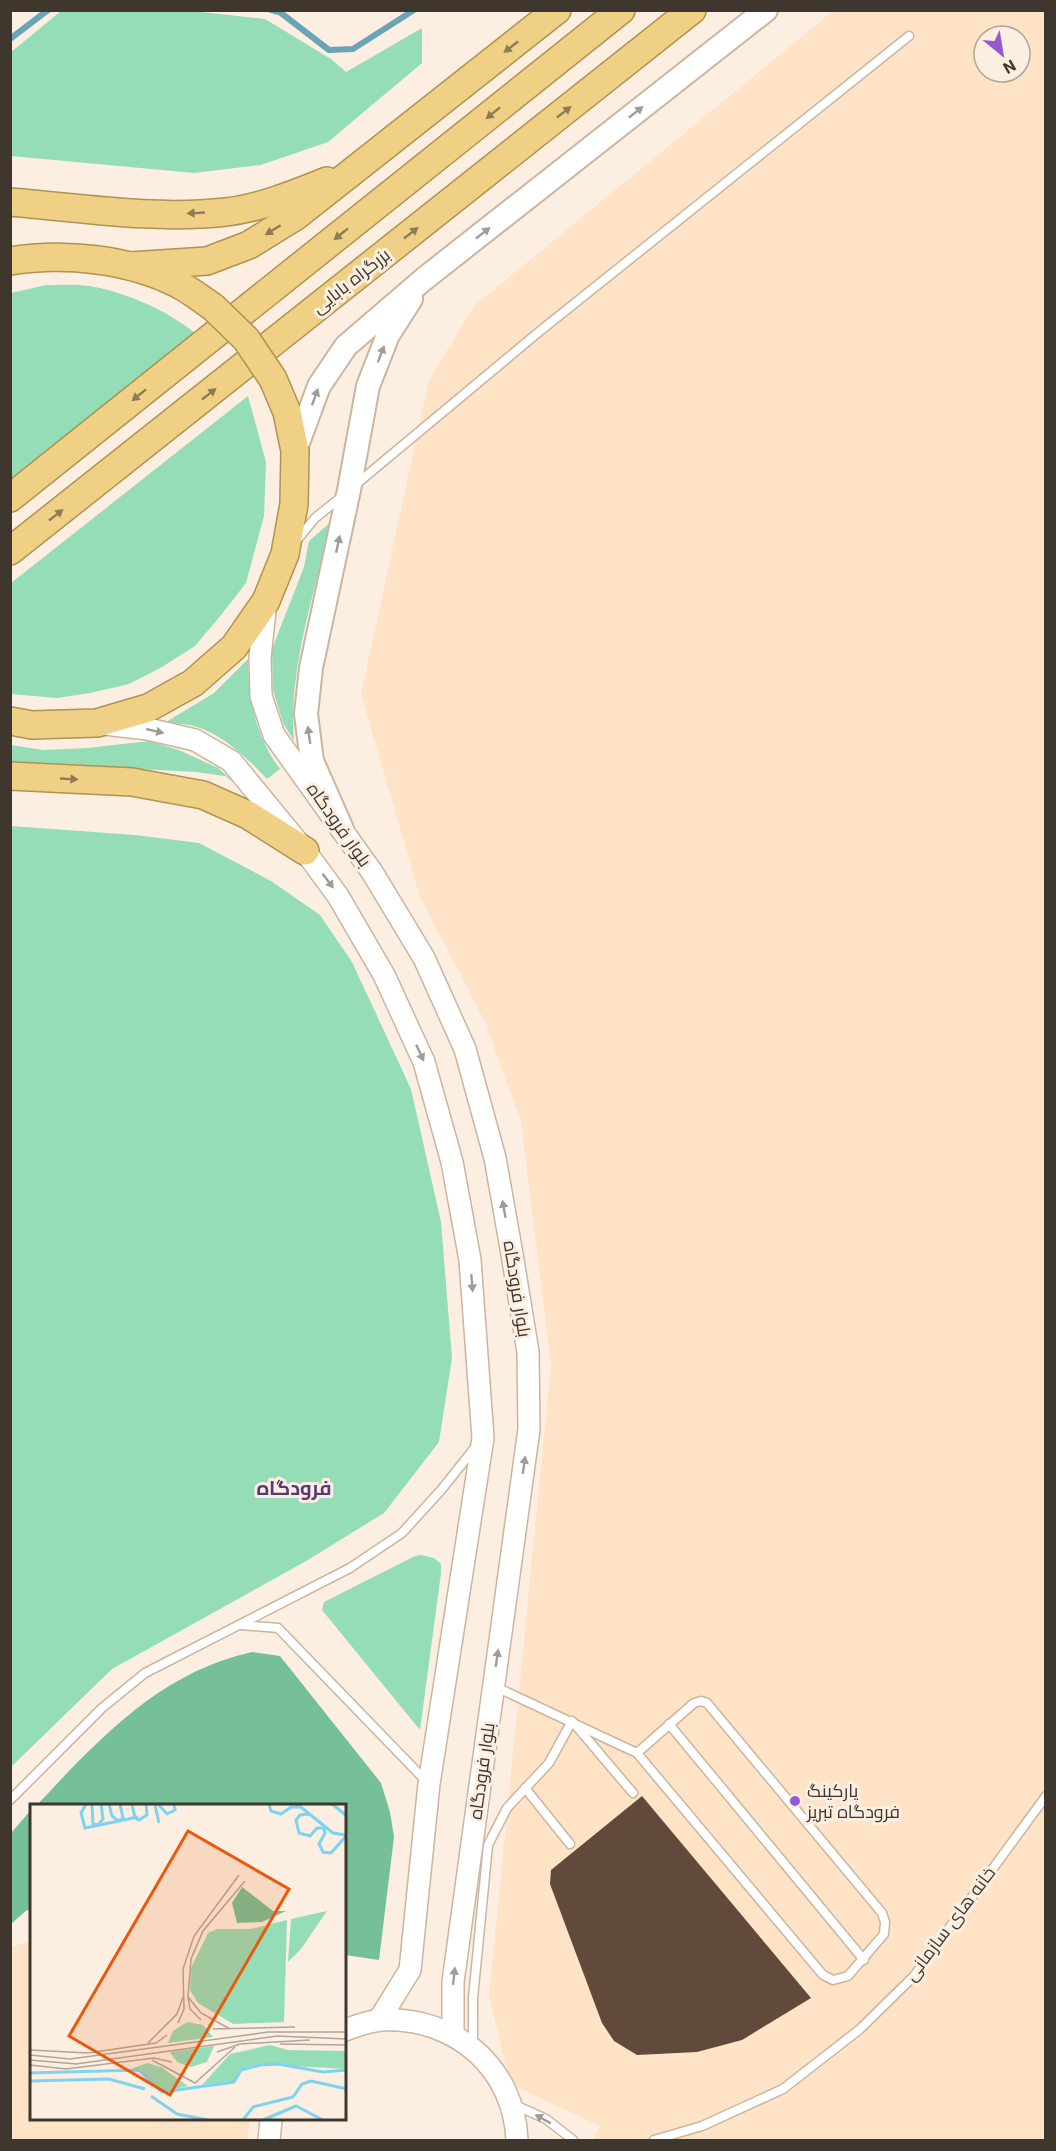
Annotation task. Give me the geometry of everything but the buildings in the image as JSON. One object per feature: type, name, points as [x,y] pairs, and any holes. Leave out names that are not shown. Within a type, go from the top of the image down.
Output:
[{"type":"highway","points":[[130,266],[207,261],[249,245],[296,216],[557,10]]},
{"type":"highway","points":[[10,498],[621,10]]},
{"type":"highway","name":"بزرگراه بابایی","points":[[10,552],[692,10]]},
{"type":"highway","points":[[10,202],[162,215],[227,212],[287,197],[353,171]]},
{"type":"highway","points":[[10,261],[32,257],[86,257],[130,266],[177,284],[213,307],[246,339],[273,379],[287,412],[295,452],[294,504],[285,554],[266,601],[234,647],[194,683],[147,708],[97,723],[32,725],[10,721]]},
{"type":"highway","points":[[10,776],[132,782],[203,795],[248,815],[305,851]]},
{"type":"main road","points":[[295,452],[319,386],[346,346],[423,279],[766,10]]},
{"type":"main road","points":[[342,829],[312,761],[306,714],[311,668],[349,490],[368,386],[388,335],[423,279]]},
{"type":"street","name":"بلوار فرودگاه","points":[[266,601],[260,657],[261,696],[274,735],[372,872],[424,958],[465,1048],[495,1158],[528,1352],[529,1429],[453,1982],[453,2034]]},
{"type":"street","points":[[97,723],[148,729],[195,740],[231,761],[305,851],[338,896],[384,975],[424,1062],[452,1162],[470,1260],[483,1438],[429,1784],[410,1970],[379,2020]]},
{"type":"street","points":[[346,2030],[379,2020],[417,2022],[453,2034],[482,2056],[504,2086],[516,2121],[517,2140]]},
{"type":"street","points":[[269,2140],[271,2121]]},
{"type":"lane","points":[[285,554],[315,518],[540,331],[909,36]]},
{"type":"lane","points":[[10,1800],[102,1708],[145,1673],[350,1568],[402,1533],[442,1489],[483,1438]]},
{"type":"lane","points":[[240,1625],[278,1628],[429,1784]]},
{"type":"lane","points":[[493,1686],[637,1753],[823,1975],[833,1980],[848,1976],[864,1960],[884,1935],[885,1922],[882,1913],[707,1703],[701,1701],[694,1703],[637,1753]]},
{"type":"lane","points":[[473,2050],[473,1998],[488,1845],[507,1808],[549,1763],[572,1721]]},
{"type":"lane","points":[[572,1721],[633,1793]]},
{"type":"lane","points":[[669,1724],[864,1960]]},
{"type":"lane","points":[[525,1788],[570,1844]]},
{"type":"lane","name":"خانه های سازمانی","points":[[654,2140],[702,2126],[783,2089],[860,2029],[914,1976],[1046,1796]]},
{"type":"lane","points":[[510,2103],[546,2119],[573,2140]]},
{"type":"shaded area","points":[[833,11],[1045,11],[1045,2140],[593,2140],[600,2126],[510,2084],[489,1996],[551,1366],[521,1121],[484,1020],[420,897],[361,694],[429,380],[474,306]]},
{"type":"shaded area","points":[[30,1941],[30,2121],[250,2121],[247,2140],[11,2140],[11,1947]]},
{"type":"green space","points":[[61,11],[192,11],[265,19],[331,59],[346,72],[422,28],[422,63],[328,142],[261,165],[194,173],[11,156],[11,52]]},
{"type":"green space","points":[[46,285],[84,285],[131,297],[171,317],[195,333],[11,478],[11,293]]},
{"type":"green space","points":[[248,396],[266,462],[264,516],[246,583],[221,615],[195,646],[129,684],[57,698],[11,694],[11,583]]},
{"type":"green space","points":[[332,521],[299,658],[293,713],[294,741],[283,723],[273,690],[272,649],[304,567],[309,541]]},
{"type":"green space","points":[[248,659],[252,703],[259,731],[280,769],[267,779],[243,755],[215,735],[191,725],[166,722],[214,693]]},
{"type":"green space","points":[[150,741],[181,751],[218,768],[241,788],[225,776],[196,772],[11,762],[10,745],[44,750]]},
{"type":"green space","points":[[11,826],[135,835],[199,843],[271,881],[320,915],[352,962],[411,1089],[441,1222],[452,1358],[439,1442],[384,1513],[308,1560],[112,1669],[11,1767]]},
{"type":"green space","points":[[421,1555],[434,1558],[441,1564],[441,1573],[420,1730],[322,1610],[324,1602]]},
{"type":"green space","points":[[252,1652],[280,1656],[381,1783],[390,1812],[394,1837],[379,1960],[346,1955],[346,1804],[38,1804],[83,1757],[133,1712],[188,1675]]},
{"type":"green space","points":[[30,1811],[30,1911],[27,1910],[11,1924],[11,1833]]},
{"type":"waterway","points":[[10,39],[48,10]]},
{"type":"waterway","points":[[271,10],[281,13],[329,50],[353,49],[414,10]]},
{"type":"place","name":"پارکینگ فرودگاه تبریز","points":[[795,1801]]},
{"type":"district","name":"فرودگاه","points":[[294,1488]]}]
